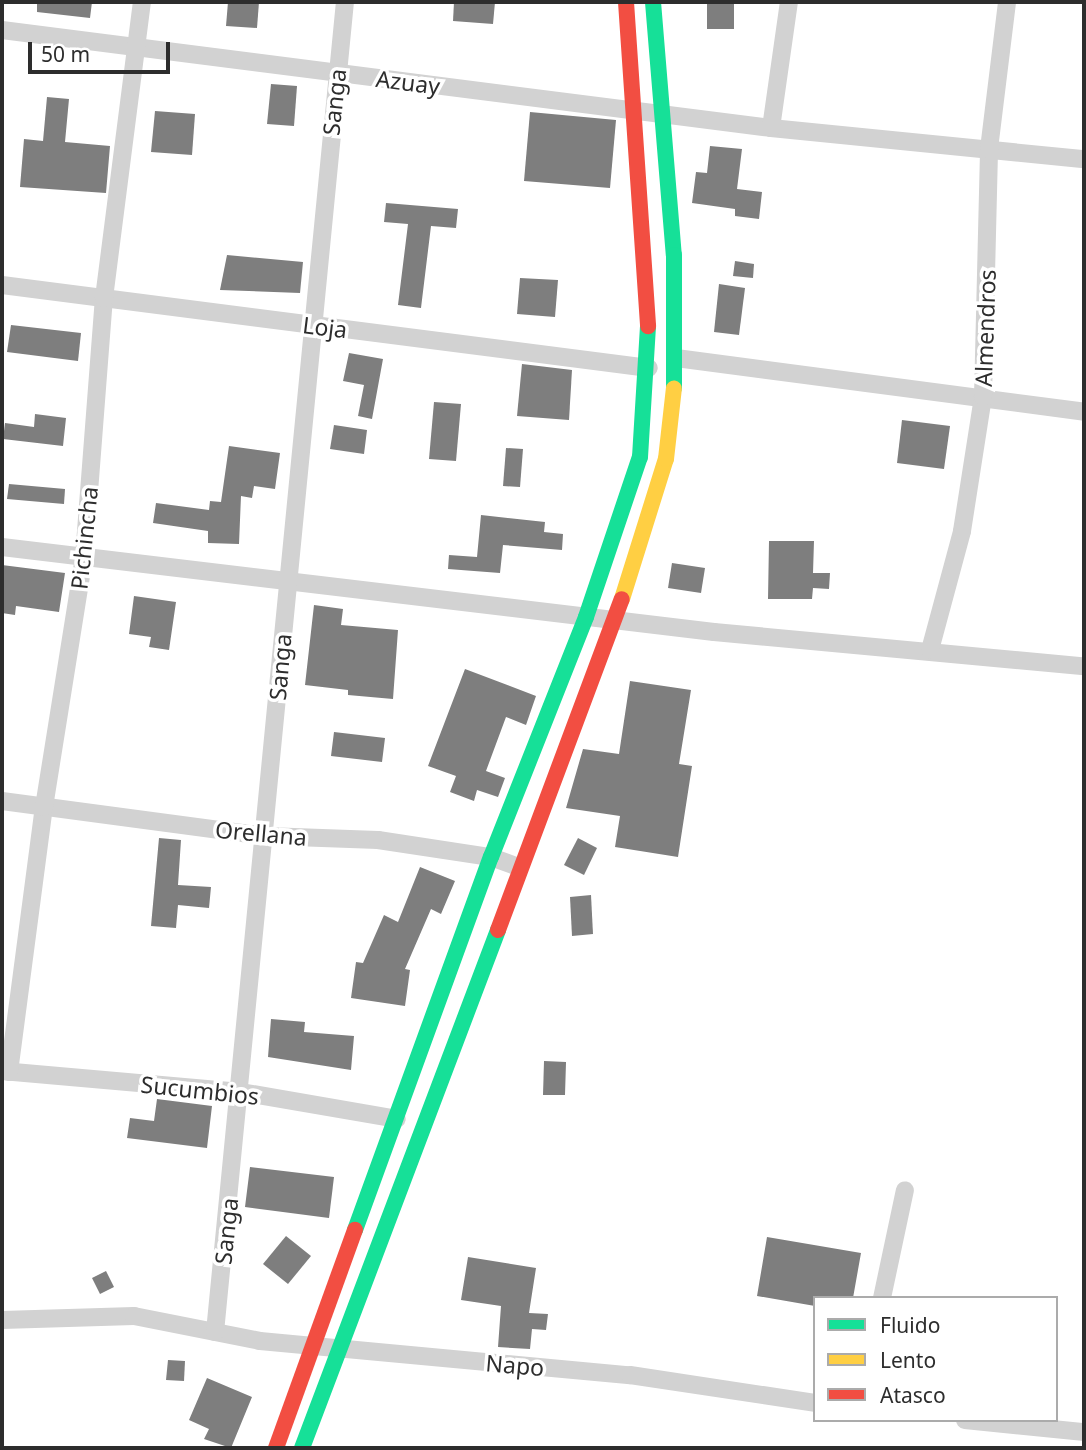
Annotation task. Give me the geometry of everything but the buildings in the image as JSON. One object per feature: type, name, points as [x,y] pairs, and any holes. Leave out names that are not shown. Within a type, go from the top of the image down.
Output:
[{"type":"main road","points":[[276,1448],[316,1346],[491,857],[586,617],[640,457],[649,368],[647,257],[626,2]]},
{"type":"main road","points":[[302,1448],[518,867],[615,621],[666,459],[676,358],[674,255],[653,2]]},
{"type":"street","name":"Pichincha","points":[[5,1072],[84,557],[104,298],[142,2]]},
{"type":"street","name":"Sanga","points":[[215,1332],[241,1093],[311,325],[345,2]]},
{"type":"street","points":[[772,128],[789,2]]},
{"type":"street","name":"Almendros","points":[[930,650],[962,531],[983,397],[989,149],[1007,2]]},
{"type":"street","name":"Azuay","points":[[2,30],[772,128],[1084,159]]},
{"type":"street","name":"Loja","points":[[2,285],[649,368]]},
{"type":"street","points":[[676,358],[1084,412]]},
{"type":"street","points":[[2,547],[615,621],[1084,666]]},
{"type":"street","name":"Orellana","points":[[2,801],[266,836],[378,841],[491,857],[518,867]]},
{"type":"street","name":"Sucumbios","points":[[5,1072],[241,1093],[397,1119]]},
{"type":"street","points":[[882,1296],[905,1190]]},
{"type":"street","name":"Napo","points":[[2,1320],[134,1316],[215,1332],[316,1346],[630,1376],[813,1403]]},
{"type":"street","points":[[985,1422],[1084,1432]]},
{"type":"traffic: fast","points":[[653,2],[674,255],[674,388]]},
{"type":"traffic: fast","points":[[355,1230],[491,857],[586,617],[640,457],[648,326]]},
{"type":"traffic: fast","points":[[302,1448],[498,930]]},
{"type":"traffic: slow","points":[[622,599],[666,459],[674,388]]},
{"type":"traffic: jam","points":[[626,2],[648,326]]},
{"type":"traffic: jam","points":[[498,930],[622,599]]},
{"type":"traffic: jam","points":[[276,1448],[355,1230]]}]
